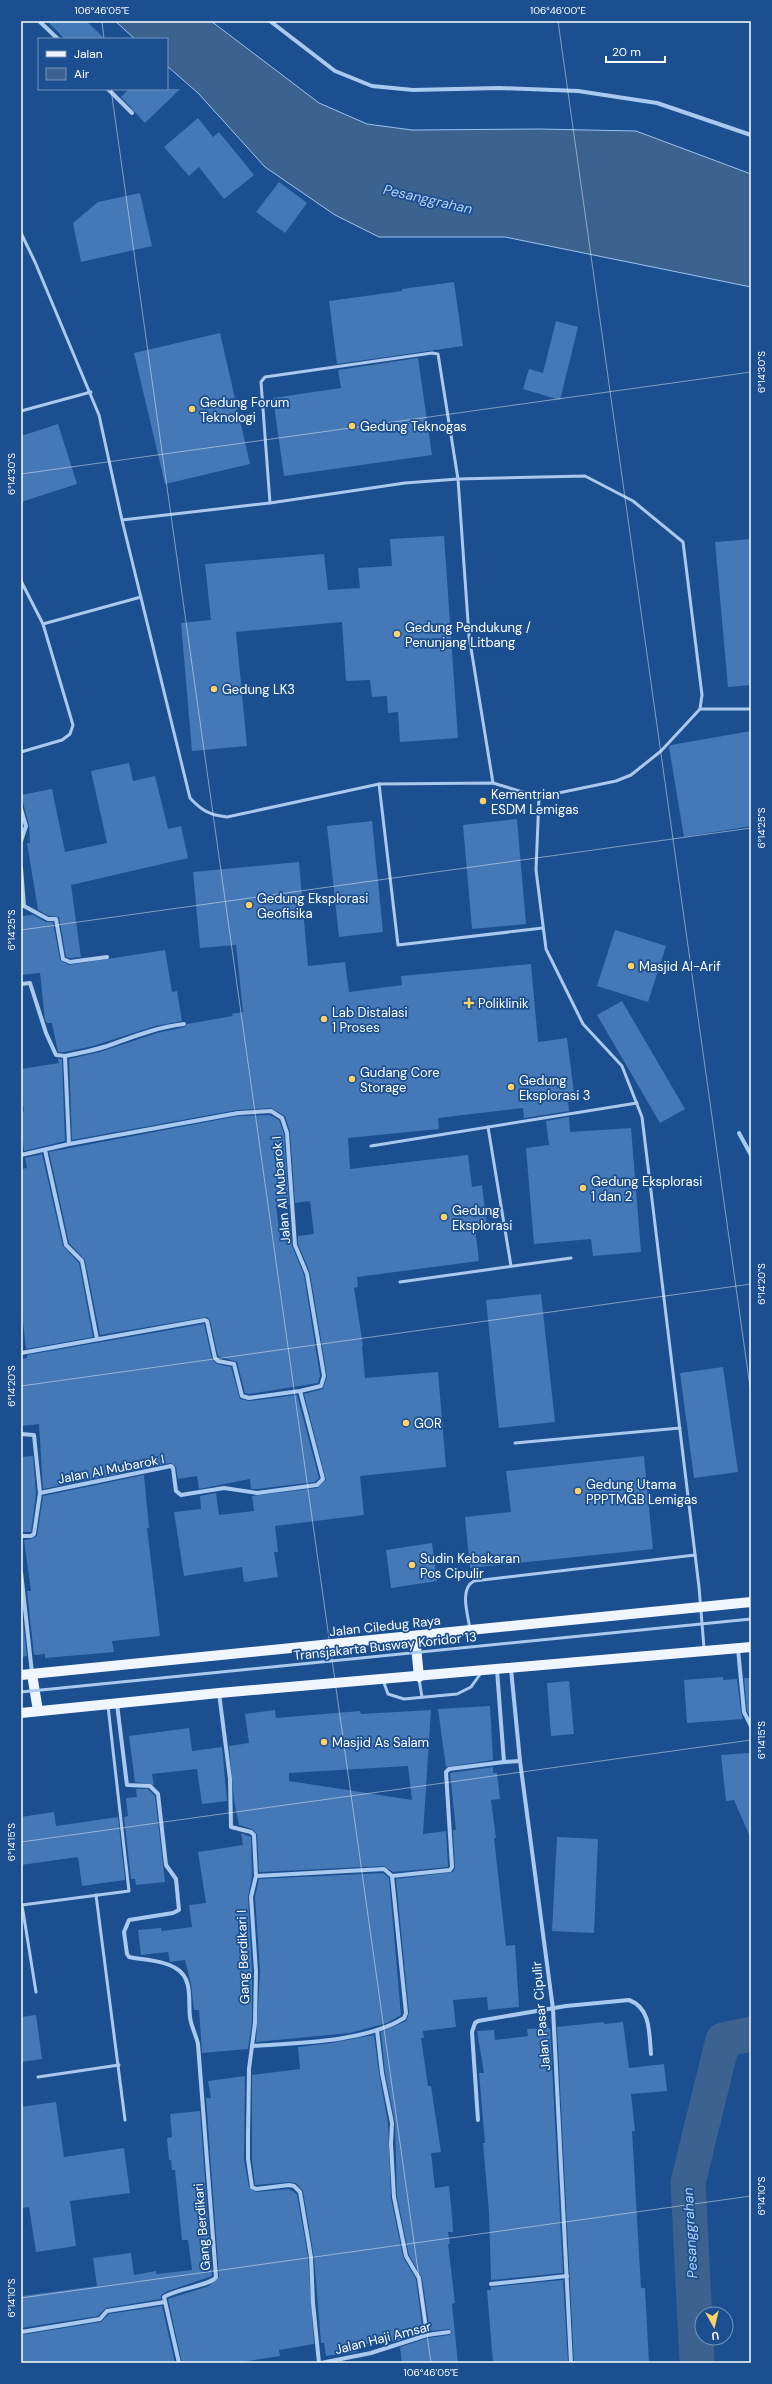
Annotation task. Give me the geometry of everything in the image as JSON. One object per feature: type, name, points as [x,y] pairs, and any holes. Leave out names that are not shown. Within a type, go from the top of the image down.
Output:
[{"type":"main road","name":"Jalan Ciledug Raya","points":[[21,1675],[751,1602]]},
{"type":"main road","points":[[415,1636],[419,1677]]},
{"type":"main road","points":[[21,1713],[219,1693],[419,1677],[751,1647]]},
{"type":"main road","points":[[32,1674],[38,1711]]},
{"type":"street","points":[[39,21],[57,38]]},
{"type":"street","points":[[270,21],[335,71],[372,86],[413,90],[499,88],[578,91],[657,103],[751,135]]},
{"type":"street","points":[[109,90],[132,113]]},
{"type":"street","points":[[21,809],[26,826],[21,841]]},
{"type":"street","points":[[21,868],[23,906],[48,919],[56,919],[63,959],[70,962],[107,957]]},
{"type":"street","points":[[21,984],[30,983],[46,1033],[56,1054],[65,1056],[112,1045],[122,1039],[163,1027],[184,1024]]},
{"type":"street","points":[[65,1056],[69,1144]]},
{"type":"street","name":"Jalan Al Mubarok I","points":[[21,1155],[69,1144],[238,1113],[270,1111],[282,1118],[287,1133],[295,1244],[306,1274],[324,1376],[321,1386],[300,1391],[322,1479],[316,1485],[257,1493],[224,1488],[181,1495],[176,1491],[173,1468],[171,1466],[40,1493]]},
{"type":"street","points":[[739,1134],[751,1155]]},
{"type":"street","points":[[45,1150],[66,1245],[82,1261],[97,1339]]},
{"type":"street","points":[[21,1353],[207,1320],[215,1358],[218,1361],[234,1364],[242,1396],[249,1398],[300,1391]]},
{"type":"street","points":[[21,1434],[34,1434],[40,1493],[34,1534],[31,1536],[21,1536]]},
{"type":"street","points":[[21,1572],[32,1674]]},
{"type":"street","points":[[738,1649],[744,1712],[751,1726]]},
{"type":"street","name":"Jalan Pasar Cipulir","points":[[511,1669],[520,1761],[553,2009],[571,2363]]},
{"type":"street","points":[[497,1670],[504,1762]]},
{"type":"street","name":"Gang Berdikari I","points":[[219,1693],[230,1779],[231,1827],[251,1832],[254,1835],[256,1876],[251,1897],[256,1971],[255,2023],[249,2069],[248,2159],[252,2187],[256,2189],[289,2185],[294,2186],[300,2192],[311,2257],[313,2302],[320,2363]]},
{"type":"street","name":"Gang Berdikari","points":[[112,1704],[127,1785],[150,1786],[158,1794],[166,1865],[176,1879],[179,1902],[179,1910],[173,1913],[128,1920],[124,1932],[126,1954],[128,1957],[176,1968],[185,1978],[188,1985],[191,2023],[198,2044],[216,2277],[211,2283],[190,2286],[167,2296],[165,2302]]},
{"type":"street","points":[[392,1876],[450,1870],[453,1865],[447,1770],[520,1761]]},
{"type":"street","points":[[252,2046],[316,2041],[377,2030],[404,2018],[406,2013],[392,1876],[384,1869],[256,1876]]},
{"type":"street","points":[[478,2120],[472,2040],[472,2032],[475,2023],[613,2000],[629,2000],[636,2002],[644,2010],[648,2023],[651,2054]]},
{"type":"street","points":[[377,2030],[382,2073],[392,2123],[391,2144],[394,2197],[406,2256],[419,2278],[427,2335]]},
{"type":"street","points":[[491,2284],[567,2276]]},
{"type":"street","points":[[21,2332],[100,2319],[107,2311],[165,2302],[178,2363]]},
{"type":"street","name":"Jalan Haji Amsar","points":[[320,2363],[371,2353],[427,2335],[449,2332]]},
{"type":"lane","points":[[21,233],[99,415],[122,520],[190,798],[201,810],[211,815],[227,817],[379,784],[493,783],[539,796],[602,785],[631,775],[661,752],[700,709],[702,701],[700,679],[685,548],[681,539],[633,501],[585,476],[458,479],[405,483],[270,503],[122,520]]},
{"type":"lane","points":[[270,503],[261,382],[265,377],[432,353],[438,354],[441,362],[458,479],[468,636],[493,783]]},
{"type":"lane","points":[[21,410],[90,392]]},
{"type":"lane","points":[[21,581],[43,624],[73,725],[70,734],[62,740],[21,752]]},
{"type":"lane","points":[[43,624],[141,597]]},
{"type":"lane","points":[[700,709],[751,709]]},
{"type":"lane","points":[[379,784],[398,945],[543,928]]},
{"type":"lane","points":[[539,796],[536,870],[546,949],[583,1024],[622,1066],[642,1117],[695,1555],[705,1652]]},
{"type":"lane","points":[[371,1146],[637,1103]]},
{"type":"lane","points":[[488,1127],[511,1266]]},
{"type":"lane","points":[[400,1282],[571,1258]]},
{"type":"lane","points":[[515,1443],[680,1428]]},
{"type":"lane","points":[[470,1631],[465,1592],[467,1586],[474,1581],[695,1555]]},
{"type":"lane","name":"Transjakarta Busway Koridor 13","points":[[21,1692],[751,1619]]},
{"type":"lane","points":[[383,1680],[388,1694],[404,1699],[422,1698],[457,1694],[471,1687],[482,1671]]},
{"type":"lane","points":[[419,1677],[422,1698]]},
{"type":"lane","points":[[36,1992],[22,1905],[129,1891],[112,1704]]},
{"type":"lane","points":[[96,1895],[125,2120]]},
{"type":"lane","points":[[38,2077],[119,2065]]},
{"type":"water","points":[[115,21],[211,21],[319,103],[367,124],[412,130],[539,129],[636,131],[751,174],[751,287],[505,237],[379,237],[335,215],[265,167],[198,93],[168,67],[168,38],[134,38]]},
{"type":"building","points":[[47,21],[86,21],[104,38],[64,38]]},
{"type":"building","points":[[180,89],[145,123],[121,97],[128,90]]},
{"type":"building","points":[[198,118],[213,137],[219,132],[254,175],[224,199],[199,167],[189,176],[164,147]]},
{"type":"building","points":[[279,182],[307,203],[285,233],[256,212]]},
{"type":"building","points":[[140,193],[152,246],[81,262],[73,223],[98,202]]},
{"type":"building","points":[[454,282],[463,346],[337,364],[329,301]]},
{"type":"building","points":[[556,321],[578,327],[560,400],[523,389],[529,369],[543,373]]},
{"type":"building","name":"Gedung Forum Teknologi","points":[[220,333],[250,464],[165,484],[134,353]]},
{"type":"building","name":"Gedung Teknogas","points":[[418,358],[432,455],[284,476],[273,398],[341,388],[338,370]]},
{"type":"building","points":[[58,424],[77,484],[21,502],[21,436]]},
{"type":"building","points":[[444,536],[458,738],[400,742],[398,712],[388,713],[387,696],[372,697],[370,680],[346,681],[342,622],[236,632],[247,746],[192,751],[181,623],[211,620],[205,564],[324,554],[328,590],[360,588],[358,568],[392,566],[390,539]]},
{"type":"building","points":[[751,539],[751,685],[728,687],[715,542]]},
{"type":"building","points":[[751,731],[751,826],[684,837],[669,747],[671,745]]},
{"type":"building","points":[[129,763],[133,781],[155,776],[168,829],[181,826],[188,858],[71,885],[81,957],[66,957],[59,917],[49,916],[38,910],[27,843],[30,843],[29,825],[21,795],[52,789],[65,852],[107,843],[91,771]]},
{"type":"building","points":[[517,819],[526,924],[472,929],[463,825]]},
{"type":"building","points":[[372,821],[383,932],[339,937],[327,826]]},
{"type":"building","points":[[299,862],[308,966],[345,962],[349,992],[402,985],[401,976],[531,964],[538,1042],[567,1038],[575,1101],[568,1102],[569,1111],[524,1118],[523,1108],[438,1118],[439,1129],[348,1138],[350,1169],[468,1155],[472,1187],[482,1185],[487,1226],[475,1228],[479,1261],[357,1277],[358,1287],[354,1288],[363,1346],[365,1378],[438,1372],[446,1467],[360,1476],[364,1515],[275,1526],[278,1552],[274,1552],[278,1577],[244,1582],[242,1567],[184,1576],[174,1512],[201,1509],[200,1496],[216,1493],[219,1515],[254,1511],[252,1496],[317,1488],[326,1480],[304,1394],[323,1389],[327,1376],[310,1273],[298,1244],[298,1236],[314,1234],[310,1201],[295,1203],[290,1132],[285,1116],[271,1108],[237,1110],[72,1140],[69,1059],[100,1052],[157,1033],[185,1027],[187,1024],[233,1016],[232,1014],[243,1012],[236,945],[200,948],[193,872]]},
{"type":"building","points":[[33,915],[46,922],[53,922],[60,960],[69,965],[165,950],[172,992],[177,991],[182,1021],[155,1026],[93,1046],[58,1052],[52,1023],[47,1023],[45,1020],[40,973],[21,975],[21,916]]},
{"type":"building","name":"Masjid Al-Arif","points":[[615,930],[666,946],[648,1002],[597,986]]},
{"type":"building","points":[[622,1001],[685,1109],[660,1123],[597,1015]]},
{"type":"building","points":[[58,1059],[62,1059],[65,1141],[24,1151],[21,1126],[21,1112],[24,1111],[21,1092],[21,1069],[59,1063]]},
{"type":"building","points":[[270,1115],[279,1120],[284,1134],[289,1204],[276,1205],[280,1238],[291,1237],[292,1246],[304,1275],[320,1376],[318,1383],[249,1394],[245,1393],[237,1362],[218,1356],[210,1320],[207,1317],[100,1335],[85,1260],[69,1243],[49,1152],[238,1116]]},
{"type":"building","name":"Gedung Eksplorasi 1 dan 2","points":[[569,1117],[570,1132],[631,1128],[641,1252],[593,1256],[591,1239],[534,1244],[526,1148],[549,1145],[546,1121]]},
{"type":"building","points":[[42,1154],[63,1246],[79,1263],[93,1337],[26,1349],[21,1304],[21,1169],[27,1168],[25,1158]]},
{"type":"building","points":[[541,1294],[555,1422],[499,1428],[486,1300]]},
{"type":"building","points":[[204,1324],[212,1359],[217,1364],[231,1367],[240,1399],[249,1401],[297,1395],[319,1478],[315,1482],[257,1489],[251,1489],[250,1479],[199,1489],[197,1476],[178,1479],[176,1467],[171,1463],[43,1489],[39,1424],[21,1426],[21,1359],[27,1358],[27,1355]]},
{"type":"building","points":[[723,1367],[738,1472],[694,1478],[680,1373]]},
{"type":"building","points":[[33,1456],[36,1493],[31,1532],[21,1532],[21,1457]]},
{"type":"building","name":"Gedung Utama PPPTMGB Lemigas","points":[[644,1456],[653,1549],[470,1568],[465,1517],[511,1512],[506,1471]]},
{"type":"building","points":[[144,1475],[149,1528],[147,1528],[160,1636],[112,1641],[114,1652],[45,1658],[45,1654],[34,1655],[27,1591],[31,1591],[24,1540],[37,1536],[43,1496]]},
{"type":"building","name":"Sudin Kebakaran Pos Cipulir","points":[[432,1543],[437,1581],[391,1588],[386,1550]]},
{"type":"building","points":[[21,1604],[27,1656],[21,1657]]},
{"type":"building","points":[[723,1677],[723,1680],[737,1679],[743,1719],[687,1723],[684,1680]]},
{"type":"building","points":[[744,1678],[751,1678],[751,1718],[747,1711]]},
{"type":"building","points":[[569,1681],[574,1734],[551,1736],[547,1683]]},
{"type":"building","points":[[490,1706],[493,1760],[446,1767],[438,1709]]},
{"type":"building","points":[[275,1710],[276,1718],[360,1711],[361,1714],[431,1710],[423,1834],[446,1831],[448,1867],[393,1872],[384,1866],[259,1872],[257,1834],[252,1829],[239,1825],[234,1800],[229,1746],[249,1743],[245,1714]],"holes":[[[408,1766],[412,1800],[289,1781],[289,1773]]]},
{"type":"building","points":[[189,1728],[192,1751],[222,1747],[227,1801],[202,1804],[197,1769],[152,1774],[154,1785],[135,1782],[129,1736]]},
{"type":"building","points":[[749,1753],[751,1772],[751,1839],[734,1800],[726,1801],[721,1755]]},
{"type":"building","points":[[493,1767],[493,1773],[497,1773],[500,1799],[491,1800],[496,1838],[494,1838],[506,1946],[515,1945],[519,2007],[488,2010],[487,1997],[453,2000],[456,2027],[423,2031],[424,2038],[421,2038],[428,2086],[431,2086],[441,2152],[431,2153],[435,2188],[449,2186],[453,2232],[448,2232],[450,2244],[448,2244],[455,2303],[452,2304],[458,2363],[402,2363],[400,2347],[428,2338],[450,2335],[452,2332],[449,2329],[430,2331],[422,2278],[409,2255],[397,2197],[395,2122],[385,2072],[381,2032],[406,2021],[409,2013],[396,1879],[453,1872],[455,1867],[453,1830],[456,1830],[450,1773]]},
{"type":"building","points":[[136,1789],[148,1789],[155,1796],[165,1882],[136,1885],[135,1879],[131,1879],[124,1817],[128,1816],[126,1798],[137,1797]]},
{"type":"building","points":[[54,1812],[56,1826],[118,1817],[125,1880],[82,1886],[78,1857],[21,1865],[21,1817]]},
{"type":"building","points":[[241,1833],[251,1837],[252,1876],[248,1897],[252,1971],[252,2023],[248,2049],[202,2053],[199,2010],[194,2010],[191,1984],[185,1960],[170,1962],[168,1952],[141,1955],[138,1930],[161,1928],[162,1931],[192,1927],[189,1905],[206,1903],[198,1852],[243,1845]]},
{"type":"building","points":[[557,1837],[598,1839],[594,1933],[552,1931]]},
{"type":"building","points":[[383,1873],[389,1878],[401,2015],[387,2023],[350,2033],[256,2042],[260,1971],[255,1897],[259,1879]]},
{"type":"building","points":[[36,2015],[42,2059],[21,2062],[21,2017]]},
{"type":"building","points":[[604,2022],[604,2024],[623,2022],[629,2068],[664,2064],[667,2091],[631,2094],[635,2131],[632,2131],[641,2288],[645,2288],[649,2363],[574,2363],[557,2027]]},
{"type":"building","points":[[550,2028],[563,2273],[491,2280],[489,2213],[483,2143],[485,2143],[479,2073],[484,2073],[477,2031],[494,2030],[495,2040],[528,2036],[527,2029]]},
{"type":"building","points":[[374,2035],[388,2123],[391,2198],[403,2257],[416,2279],[423,2333],[398,2341],[356,2345],[357,2352],[326,2356],[324,2343],[321,2343],[314,2257],[303,2191],[296,2183],[290,2182],[255,2185],[252,2159],[252,2075],[300,2069],[298,2047]]},
{"type":"building","points":[[245,2076],[244,2159],[249,2187],[256,2192],[289,2189],[297,2194],[308,2257],[314,2344],[279,2350],[280,2356],[235,2363],[182,2363],[168,2299],[209,2286],[219,2277],[206,2098],[211,2098],[208,2081]]},
{"type":"building","points":[[56,2102],[64,2157],[124,2148],[130,2193],[70,2201],[76,2246],[36,2252],[29,2207],[21,2208],[21,2107]]},
{"type":"building","points":[[200,2111],[212,2276],[168,2291],[161,2295],[161,2299],[106,2308],[98,2316],[21,2328],[21,2296],[97,2286],[93,2258],[131,2253],[134,2275],[156,2271],[156,2274],[192,2270],[188,2240],[182,2240],[175,2170],[172,2170],[171,2160],[169,2160],[167,2138],[172,2137],[170,2114]]},
{"type":"building","points":[[563,2280],[568,2363],[493,2363],[487,2290],[491,2290],[491,2287]]},
{"type":"building","points":[[162,2306],[175,2363],[21,2363],[21,2335],[101,2322],[109,2314]]},
{"type":"waterway","name":"Pesanggrahan","points":[[697,2363],[688,2182],[723,2040],[751,2034]]},
{"type":"place","name":"Gedung Forum Teknologi","points":[[192,409]]},
{"type":"place","name":"Gedung Teknogas","points":[[352,426]]},
{"type":"place","name":"Gedung Pendukung / Penunjang Litbang","points":[[397,634]]},
{"type":"place","name":"Gedung LK3","points":[[214,689]]},
{"type":"place","name":"Kementrian ESDM Lemigas","points":[[483,801]]},
{"type":"place","name":"Gedung Eksplorasi Geofisika","points":[[249,905]]},
{"type":"place","name":"Masjid Al-Arif","points":[[631,966]]},
{"type":"place","name":"Poliklinik","points":[[469,1003]]},
{"type":"place","name":"Lab Distalasi 1 Proses","points":[[324,1019]]},
{"type":"place","name":"Gudang Core Storage","points":[[352,1079]]},
{"type":"place","name":"Gedung Eksplorasi 3","points":[[511,1087]]},
{"type":"place","name":"Gedung Eksplorasi 1 dan 2","points":[[583,1188]]},
{"type":"place","name":"Gedung Eksplorasi","points":[[444,1217]]},
{"type":"place","name":"GOR","points":[[406,1423]]},
{"type":"place","name":"Gedung Utama PPPTMGB Lemigas","points":[[578,1491]]},
{"type":"place","name":"Sudin Kebakaran Pos Cipulir","points":[[412,1565]]},
{"type":"place","name":"Masjid As Salam","points":[[324,1742]]}]
